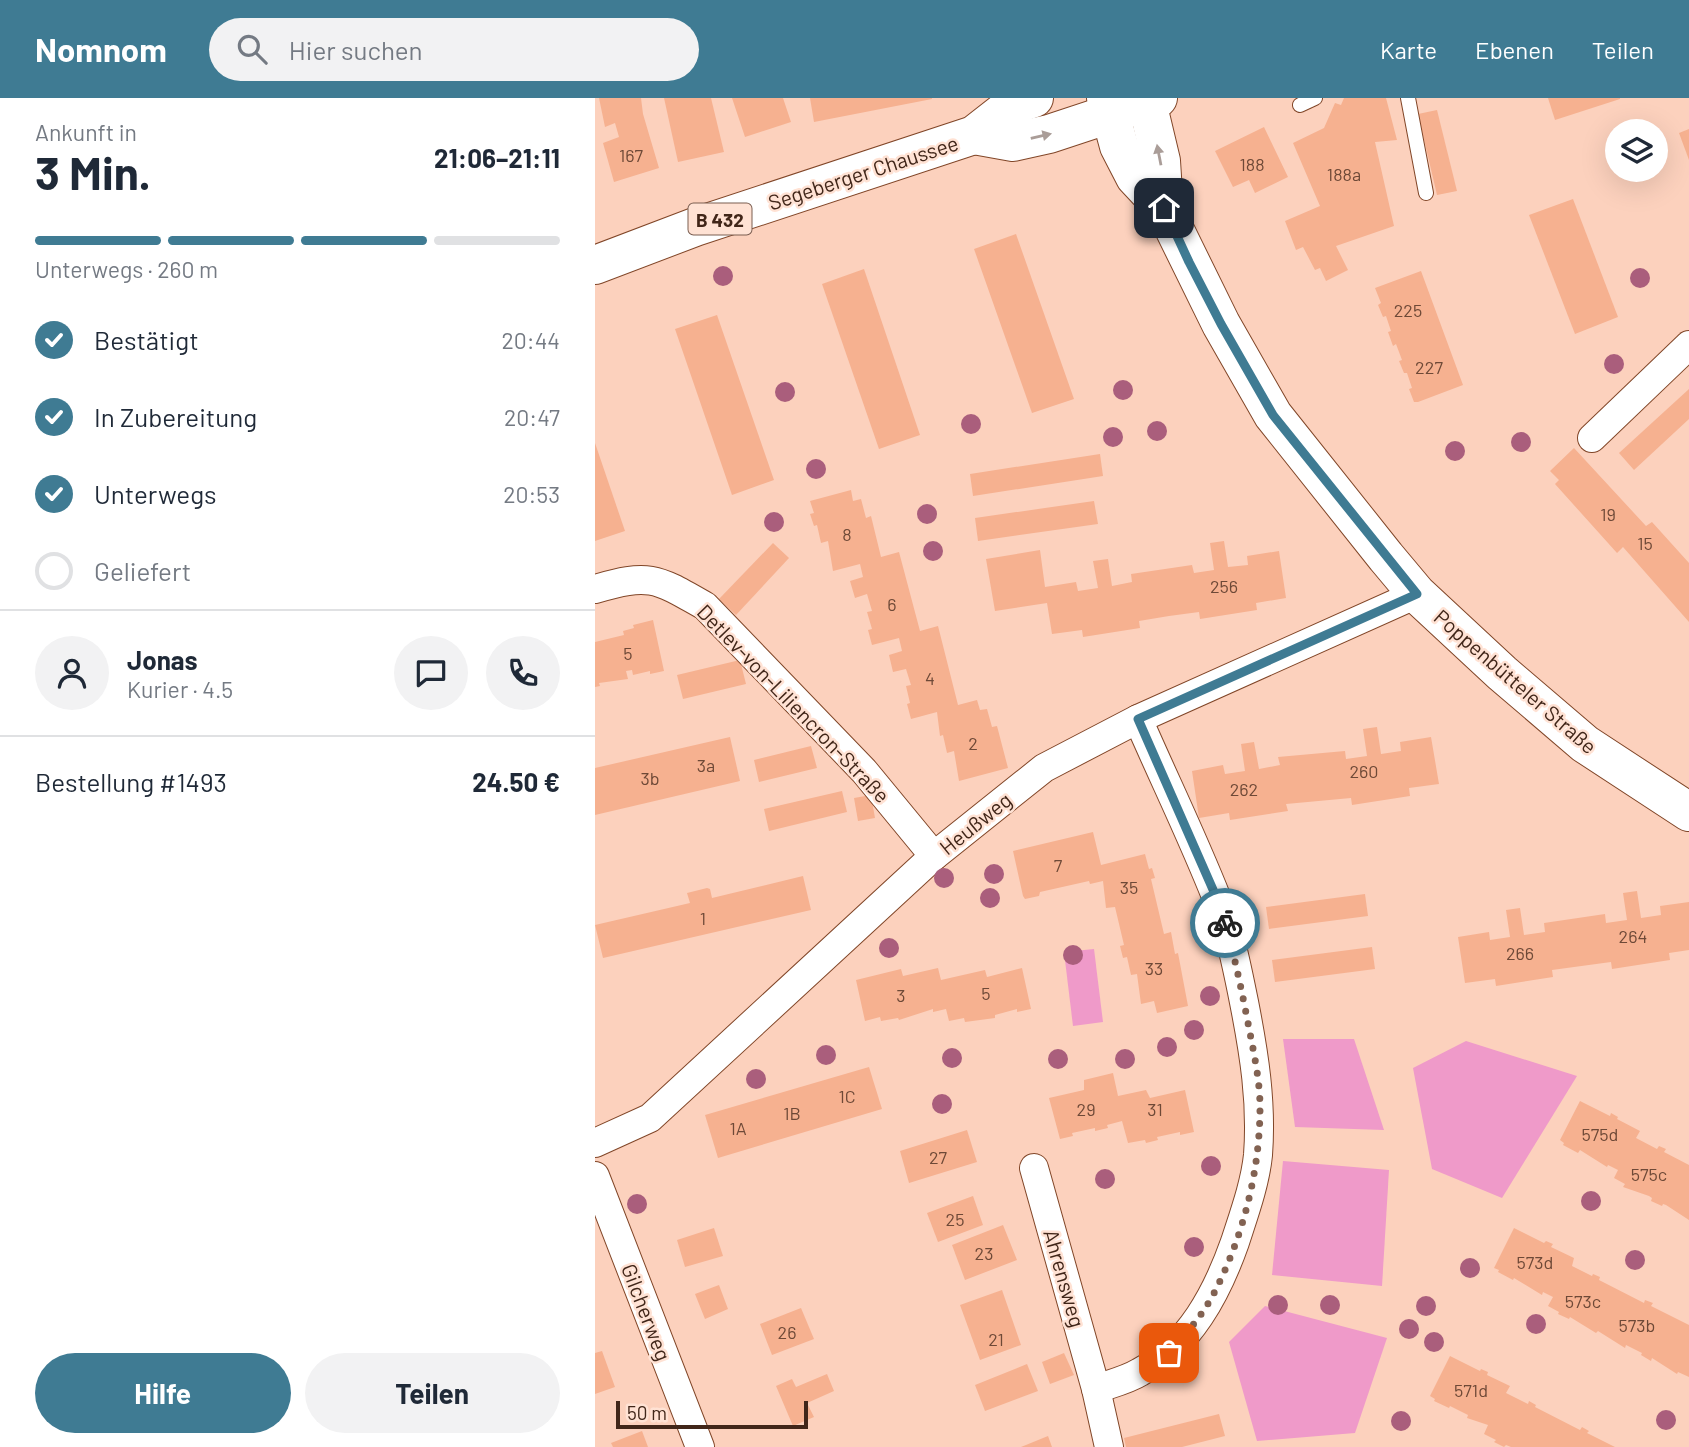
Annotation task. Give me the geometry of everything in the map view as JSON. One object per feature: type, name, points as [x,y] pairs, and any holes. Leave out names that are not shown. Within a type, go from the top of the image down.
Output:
[{"type":"main road","name":"Segeberger Chaussee","points":[[595,265],[695,228],[974,135],[1011,106],[1034,98]]},
{"type":"main road","name":"Segeberger Chaussee","points":[[974,135],[1013,142],[1049,134],[1107,106],[1151,99]]},
{"type":"main road","name":"Poppenbütteler Straße","points":[[1151,99],[1161,161],[1164,208]]},
{"type":"main road","name":"Poppenbütteler Straße","points":[[1107,106],[1119,146],[1135,177],[1164,208],[1221,324],[1273,415],[1417,594],[1502,673],[1585,744],[1685,805]]},
{"type":"street","points":[[1591,438],[1689,345]]},
{"type":"street","name":"Detlev-von-Liliencron-Straße","points":[[595,589],[626,580],[650,579],[673,587],[705,606],[864,771],[934,856]]},
{"type":"street","name":"Heußweg","points":[[595,1143],[650,1118],[934,856],[1044,768],[1138,719],[1417,594]]},
{"type":"street","points":[[1096,1389],[1139,1373],[1169,1353],[1192,1327],[1214,1294],[1231,1253],[1247,1207],[1258,1158],[1260,1106],[1256,1064],[1235,957],[1218,901],[1138,719]]},
{"type":"street","name":"Ahrensweg","points":[[1034,1168],[1096,1389],[1109,1447]]},
{"type":"street","name":"Gilcherweg","points":[[595,1176],[700,1447]]},
{"type":"lane","points":[[1300,105],[1315,98]]},
{"type":"lane","points":[[1408,98],[1426,193]]},
{"type":"shaded area","points":[[1094,949],[1103,1022],[1073,1026],[1064,952]]},
{"type":"shaded area","points":[[1283,1039],[1354,1039],[1384,1130],[1295,1127]]},
{"type":"shaded area","points":[[1466,1041],[1577,1076],[1502,1198],[1432,1169],[1413,1068]]},
{"type":"shaded area","points":[[1283,1161],[1389,1170],[1382,1286],[1272,1275]]},
{"type":"shaded area","points":[[1265,1306],[1387,1338],[1355,1433],[1257,1441],[1229,1342]]},
{"type":"building","points":[[599,98],[641,98],[659,168],[614,182],[603,143],[619,137],[615,123],[605,127]]},
{"type":"building","points":[[664,98],[711,98],[724,152],[678,162]]},
{"type":"building","points":[[732,98],[783,98],[791,122],[745,137]]},
{"type":"building","points":[[810,98],[932,98],[932,99],[814,122]]},
{"type":"building","points":[[1344,98],[1386,98],[1397,140],[1375,142],[1394,226],[1336,246],[1348,270],[1326,281],[1320,268],[1315,270],[1303,247],[1296,250],[1285,221],[1320,206],[1293,143],[1324,128],[1335,103],[1341,105]]},
{"type":"building","points":[[1548,98],[1620,98],[1620,99],[1555,120]]},
{"type":"building","points":[[1437,110],[1457,191],[1437,195],[1418,114]]},
{"type":"building","points":[[1264,127],[1288,177],[1255,193],[1249,180],[1233,187],[1215,151]]},
{"type":"building","points":[[1689,129],[1689,160],[1679,133]]},
{"type":"building","points":[[1573,199],[1618,317],[1575,334],[1529,215]]},
{"type":"building","points":[[1016,234],[1074,399],[1032,413],[974,249]]},
{"type":"building","points":[[864,269],[920,435],[879,449],[822,284]]},
{"type":"building","points":[[1421,271],[1463,385],[1414,402],[1407,373],[1404,373],[1399,361],[1402,360],[1396,344],[1393,346],[1388,332],[1391,331],[1386,316],[1383,317],[1378,305],[1381,303],[1375,288]]},
{"type":"building","points":[[717,315],[774,480],[732,495],[675,329]]},
{"type":"building","points":[[1689,389],[1689,419],[1634,470],[1619,453]]},
{"type":"building","points":[[595,443],[625,531],[595,541]]},
{"type":"building","points":[[1574,448],[1646,526],[1652,522],[1689,563],[1689,622],[1623,547],[1617,553],[1555,484],[1559,480],[1550,471]]},
{"type":"building","points":[[1100,454],[1103,476],[973,496],[970,474]]},
{"type":"building","points":[[851,490],[853,501],[861,499],[866,518],[871,516],[881,557],[899,552],[920,631],[938,626],[958,705],[977,700],[980,710],[987,709],[992,727],[997,726],[1008,768],[959,781],[954,751],[947,753],[943,735],[940,736],[937,712],[911,719],[906,686],[911,685],[906,669],[893,672],[889,655],[902,651],[899,638],[872,645],[868,630],[872,629],[867,612],[872,611],[867,594],[855,598],[850,581],[863,577],[860,564],[833,571],[828,541],[821,543],[817,525],[814,526],[810,514],[814,513],[810,501]]},
{"type":"building","points":[[1094,501],[1098,524],[978,541],[975,518]]},
{"type":"building","points":[[1224,541],[1228,567],[1248,565],[1247,556],[1279,551],[1286,598],[1256,603],[1257,610],[1200,619],[1199,612],[1169,616],[1139,621],[1140,628],[1083,637],[1082,630],[1052,634],[1047,603],[995,611],[986,559],[1040,550],[1045,587],[1076,582],[1078,591],[1098,588],[1093,561],[1108,559],[1112,586],[1132,582],[1131,574],[1192,565],[1194,573],[1214,570],[1210,543]]},
{"type":"building","points":[[773,543],[789,558],[736,615],[719,599]]},
{"type":"building","points":[[653,620],[664,671],[633,675],[632,670],[626,671],[628,679],[599,683],[600,686],[595,687],[595,642],[624,635],[623,631],[634,628],[633,625]]},
{"type":"building","points":[[740,660],[746,684],[683,699],[677,675]]},
{"type":"building","points":[[1377,727],[1381,754],[1401,751],[1400,742],[1431,737],[1439,784],[1409,788],[1410,796],[1352,805],[1351,798],[1286,804],[1288,811],[1230,820],[1229,813],[1199,818],[1192,771],[1223,765],[1225,774],[1245,771],[1241,744],[1254,742],[1259,769],[1280,765],[1278,757],[1345,751],[1346,759],[1367,756],[1363,729]]},
{"type":"building","points":[[730,737],[740,781],[595,815],[595,768]]},
{"type":"building","points":[[811,746],[817,768],[759,782],[754,760]]},
{"type":"building","points":[[842,791],[847,812],[769,831],[764,809]]},
{"type":"building","points":[[871,795],[875,818],[858,821],[854,798]]},
{"type":"building","points":[[1093,832],[1101,865],[1145,854],[1155,878],[1151,879],[1164,934],[1171,932],[1175,954],[1178,953],[1188,1006],[1157,1013],[1154,1001],[1141,1004],[1137,974],[1131,975],[1127,957],[1123,958],[1120,946],[1124,945],[1115,907],[1106,908],[1103,881],[1090,884],[1089,881],[1040,892],[1039,896],[1025,899],[1023,896],[1013,851]]},
{"type":"building","points":[[803,876],[811,910],[603,958],[595,925],[690,903],[687,893],[707,888],[710,889],[712,898]]},
{"type":"building","points":[[1637,891],[1641,918],[1661,915],[1660,906],[1689,902],[1689,950],[1669,953],[1670,960],[1612,969],[1611,962],[1552,970],[1553,977],[1496,986],[1495,979],[1465,983],[1458,937],[1489,932],[1490,940],[1510,937],[1506,910],[1520,908],[1524,935],[1545,932],[1544,923],[1605,914],[1606,923],[1627,920],[1623,893]]},
{"type":"building","points":[[1365,894],[1368,916],[1269,929],[1266,907]]},
{"type":"building","points":[[1372,947],[1375,969],[1275,982],[1272,960]]},
{"type":"building","points":[[938,968],[941,980],[985,970],[987,977],[1022,968],[1031,1009],[1017,1012],[1017,1009],[995,1015],[995,1018],[965,1022],[964,1018],[949,1021],[946,1009],[933,1012],[933,1009],[899,1020],[881,1021],[880,1017],[865,1021],[856,980],[901,969],[903,976]]},
{"type":"building","points":[[869,1067],[882,1109],[718,1158],[705,1115]]},
{"type":"building","points":[[1113,1073],[1118,1096],[1146,1090],[1150,1098],[1185,1090],[1194,1132],[1157,1137],[1158,1140],[1146,1143],[1145,1140],[1128,1143],[1122,1121],[1107,1125],[1108,1128],[1072,1133],[1073,1136],[1060,1139],[1049,1098],[1084,1090],[1084,1080]]},
{"type":"building","points":[[1580,1101],[1610,1116],[1611,1113],[1618,1117],[1617,1119],[1640,1131],[1636,1138],[1657,1149],[1659,1146],[1666,1149],[1664,1152],[1689,1165],[1689,1220],[1666,1205],[1651,1201],[1649,1196],[1623,1187],[1625,1184],[1614,1178],[1618,1170],[1608,1165],[1607,1167],[1580,1150],[1578,1153],[1563,1145],[1560,1140]]},
{"type":"building","points":[[967,1130],[977,1162],[909,1183],[900,1151]]},
{"type":"building","points":[[973,1196],[983,1225],[938,1242],[927,1213]]},
{"type":"building","points":[[1003,1225],[1017,1260],[965,1280],[952,1245]]},
{"type":"building","points":[[714,1228],[723,1256],[685,1267],[677,1240]]},
{"type":"building","points":[[1514,1228],[1544,1243],[1546,1241],[1553,1244],[1551,1247],[1574,1258],[1572,1266],[1600,1277],[1599,1280],[1644,1303],[1645,1300],[1653,1303],[1651,1306],[1689,1325],[1689,1377],[1678,1372],[1677,1374],[1652,1358],[1651,1361],[1626,1345],[1625,1348],[1570,1317],[1569,1319],[1558,1314],[1559,1312],[1548,1306],[1553,1297],[1543,1292],[1542,1295],[1498,1272],[1499,1270],[1494,1268]]},
{"type":"building","points":[[719,1285],[728,1309],[705,1319],[695,1294]]},
{"type":"building","points":[[1002,1290],[1021,1345],[980,1360],[960,1305]]},
{"type":"building","points":[[801,1308],[814,1339],[772,1355],[760,1324]]},
{"type":"building","points":[[602,1351],[615,1387],[595,1394],[595,1353]]},
{"type":"building","points":[[1064,1353],[1074,1375],[1050,1384],[1042,1362]]},
{"type":"building","points":[[1450,1356],[1480,1371],[1481,1369],[1488,1372],[1487,1375],[1510,1386],[1506,1393],[1528,1404],[1529,1401],[1536,1405],[1535,1407],[1580,1430],[1582,1427],[1589,1431],[1587,1433],[1615,1447],[1504,1447],[1494,1442],[1496,1440],[1484,1434],[1488,1425],[1467,1418],[1468,1415],[1434,1401],[1430,1396]]},
{"type":"building","points":[[1027,1364],[1038,1391],[985,1411],[975,1385]]},
{"type":"building","points":[[827,1374],[834,1391],[807,1403],[814,1417],[793,1426],[776,1386],[792,1379],[796,1387]]},
{"type":"building","points":[[1219,1414],[1225,1436],[1182,1447],[1126,1447],[1124,1438]]},
{"type":"building","points":[[642,1431],[648,1447],[613,1447],[611,1443]]},
{"type":"building","points":[[1048,1436],[1052,1447],[1021,1447]]},
{"type":"way so far","points":[[1169,1353],[1192,1327],[1214,1294],[1247,1207],[1258,1158],[1260,1106],[1256,1064],[1235,957],[1225,923]]},
{"type":"route","points":[[1164,208],[1221,324],[1273,415],[1417,594],[1138,719],[1218,901],[1225,923]]}]
